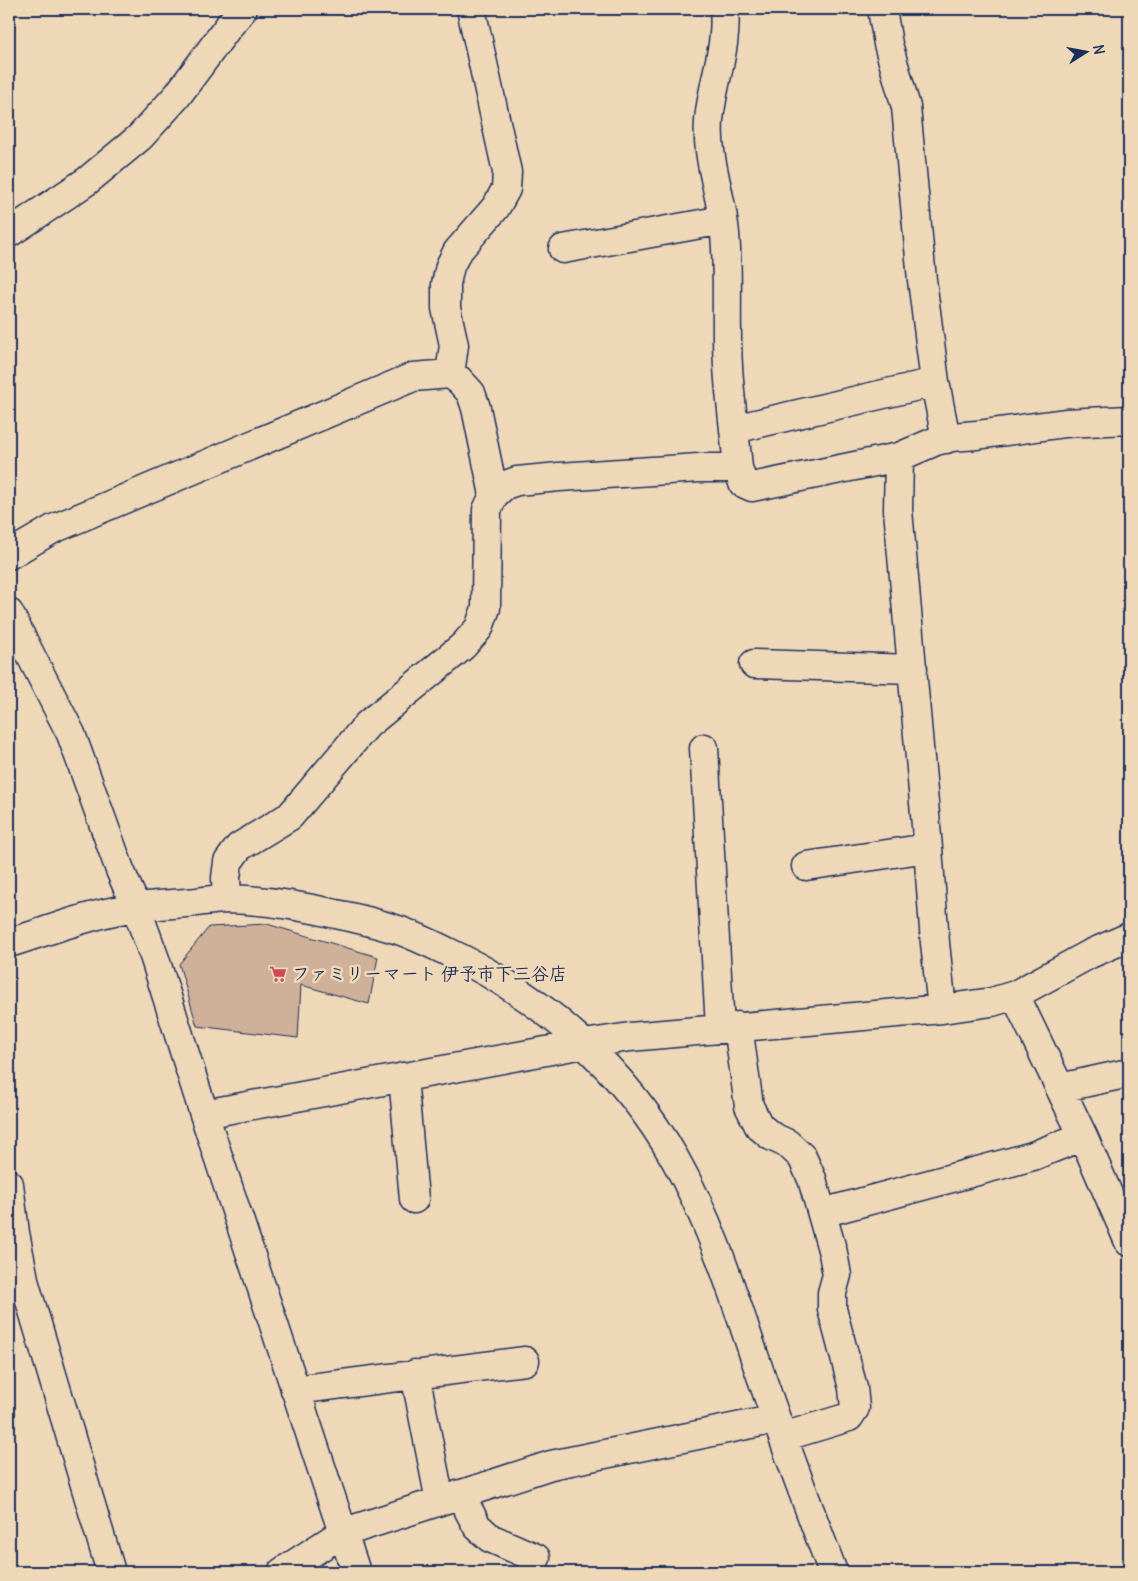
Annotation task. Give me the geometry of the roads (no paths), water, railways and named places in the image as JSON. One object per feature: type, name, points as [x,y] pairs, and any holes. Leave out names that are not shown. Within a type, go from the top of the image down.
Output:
[{"type":"street","points":[[9,233],[87,181],[140,137],[177,96],[243,9]]},
{"type":"street","points":[[450,374],[454,345],[446,308],[446,284],[450,266],[457,252],[496,207],[506,189],[507,172],[471,9]]},
{"type":"street","points":[[724,9],[723,44],[709,121],[710,147],[723,220],[727,263],[728,367],[738,468],[744,483],[752,487],[899,457],[936,441],[946,439],[1065,424],[1129,420]]},
{"type":"street","points":[[882,9],[888,44],[906,107],[935,382],[946,439]]},
{"type":"street","points":[[563,249],[723,220]]},
{"type":"street","points":[[9,555],[53,529],[413,377],[450,374],[459,380],[471,393],[476,408],[494,495]]},
{"type":"street","points":[[734,429],[935,382]]},
{"type":"street","points":[[899,457],[898,510],[928,848],[934,943],[942,1009]]},
{"type":"street","points":[[227,899],[226,878],[228,862],[239,847],[290,816],[367,724],[463,646],[479,628],[486,608],[487,510],[494,495],[505,485],[517,481],[699,468],[738,468]]},
{"type":"street","points":[[9,612],[71,734],[120,870],[155,959],[294,1390],[356,1572]]},
{"type":"street","points":[[754,664],[913,669]]},
{"type":"street","points":[[282,1572],[342,1533],[551,1465],[849,1417],[855,1408],[853,1388],[832,1309],[832,1293],[837,1275],[833,1253],[812,1179],[802,1157],[788,1144],[771,1136],[759,1126],[749,1106],[729,1027],[704,748]]},
{"type":"street","points":[[806,866],[928,848]]},
{"type":"street","points":[[9,943],[92,917],[136,907],[227,899],[310,908],[396,929],[433,944],[513,987],[553,1016],[621,1082],[652,1123],[674,1158],[692,1193],[720,1255],[779,1428],[833,1572]]},
{"type":"street","points":[[204,1114],[630,1037],[942,1009],[992,1002],[1015,995],[1090,954],[1129,937]]},
{"type":"street","points":[[1015,995],[1083,1136],[1129,1242]]},
{"type":"street","points":[[1060,1088],[1129,1073]]},
{"type":"street","points":[[403,1077],[414,1199]]},
{"type":"street","points":[[822,1213],[1033,1156],[1083,1136]]},
{"type":"street","points":[[9,1184],[15,1233],[25,1284],[111,1572]]},
{"type":"street","points":[[294,1390],[525,1361]]},
{"type":"street","points":[[415,1374],[450,1498],[490,1538],[536,1558]]},
{"type":"place","name":"ファミリーマート 伊予市下三谷店","points":[[278,974]]}]
